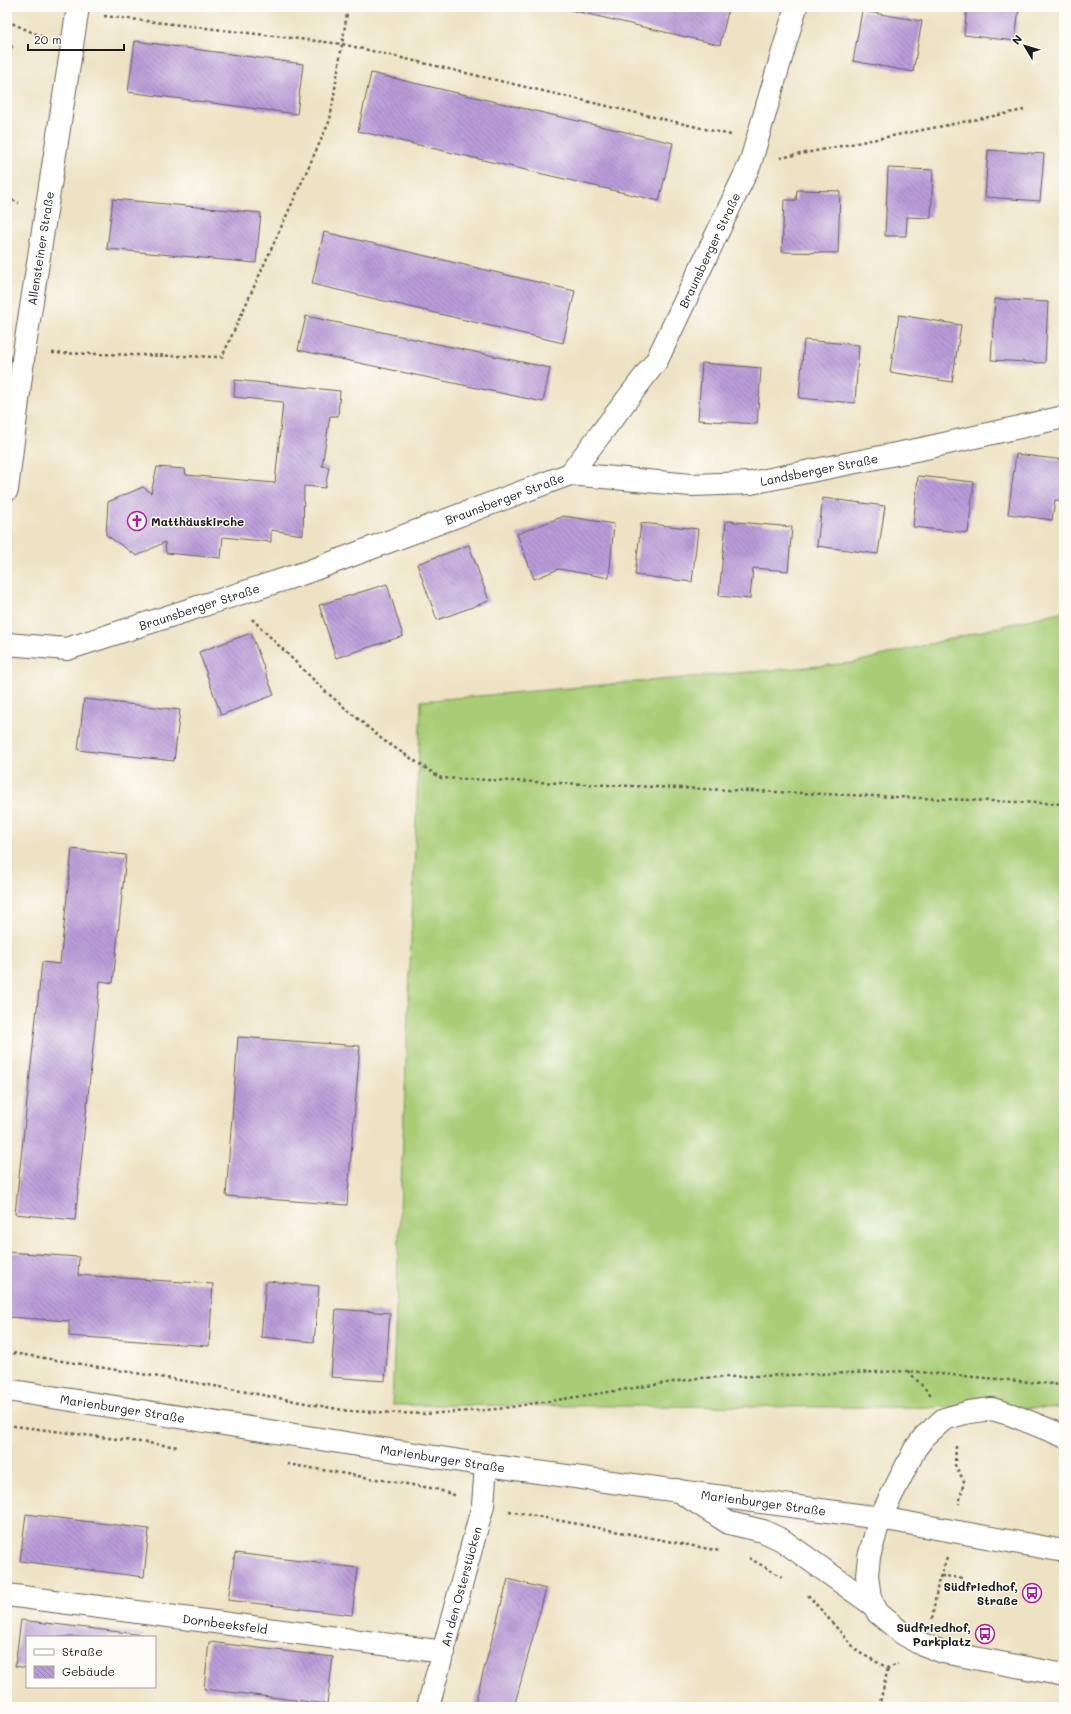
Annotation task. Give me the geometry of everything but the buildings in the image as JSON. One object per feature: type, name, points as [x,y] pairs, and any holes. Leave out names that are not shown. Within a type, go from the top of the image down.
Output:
[{"type":"street","name":"Braunsberger Straße","points":[[7,644],[67,649],[307,572],[570,474],[657,360],[750,164],[796,7]]},
{"type":"street","name":"Allensteiner Straße","points":[[7,490],[10,429],[24,352],[78,10]]},
{"type":"street","name":"Landsberger Straße","points":[[570,474],[691,485],[751,483],[928,447],[1064,417]]},
{"type":"street","name":"Marienburger Straße","points":[[7,1390],[486,1465],[880,1518],[1064,1551]]},
{"type":"street","points":[[873,1605],[868,1588],[867,1566],[880,1518],[915,1449],[924,1437],[944,1419],[969,1412],[992,1409],[1012,1415],[1064,1436]]},
{"type":"street","name":"An den Osterstücken","points":[[428,1707],[483,1505],[486,1465]]},
{"type":"street","points":[[677,1490],[729,1523],[763,1532],[782,1540],[873,1605],[882,1616],[902,1634],[933,1649],[966,1657],[1064,1675]]},
{"type":"street","name":"Dornbeeksfeld","points":[[7,1595],[444,1652]]},
{"type":"path","points":[[24,352],[222,356],[330,120],[348,7]]},
{"type":"path","points":[[78,10],[342,44],[757,141]]},
{"type":"path","points":[[7,21],[72,50]]},
{"type":"path","points":[[750,164],[1024,110]]},
{"type":"path","points":[[230,597],[343,706],[383,740],[441,778],[1064,804]]},
{"type":"path","points":[[7,1352],[209,1385],[348,1411],[426,1414],[498,1409],[699,1378],[908,1371],[1064,1385]]},
{"type":"path","points":[[941,1576],[964,1578]]},
{"type":"path","points":[[879,1707],[888,1668]]},
{"type":"green space","points":[[1064,611],[1064,1408],[392,1405],[421,701],[852,663]]},
{"type":"place","name":"Matthäuskirche","points":[[137,521]]},
{"type":"place","name":"Südfriedhof, Straße","points":[[1032,1593]]},
{"type":"place","name":"Südfriedhof, Parkplatz","points":[[985,1634]]}]
